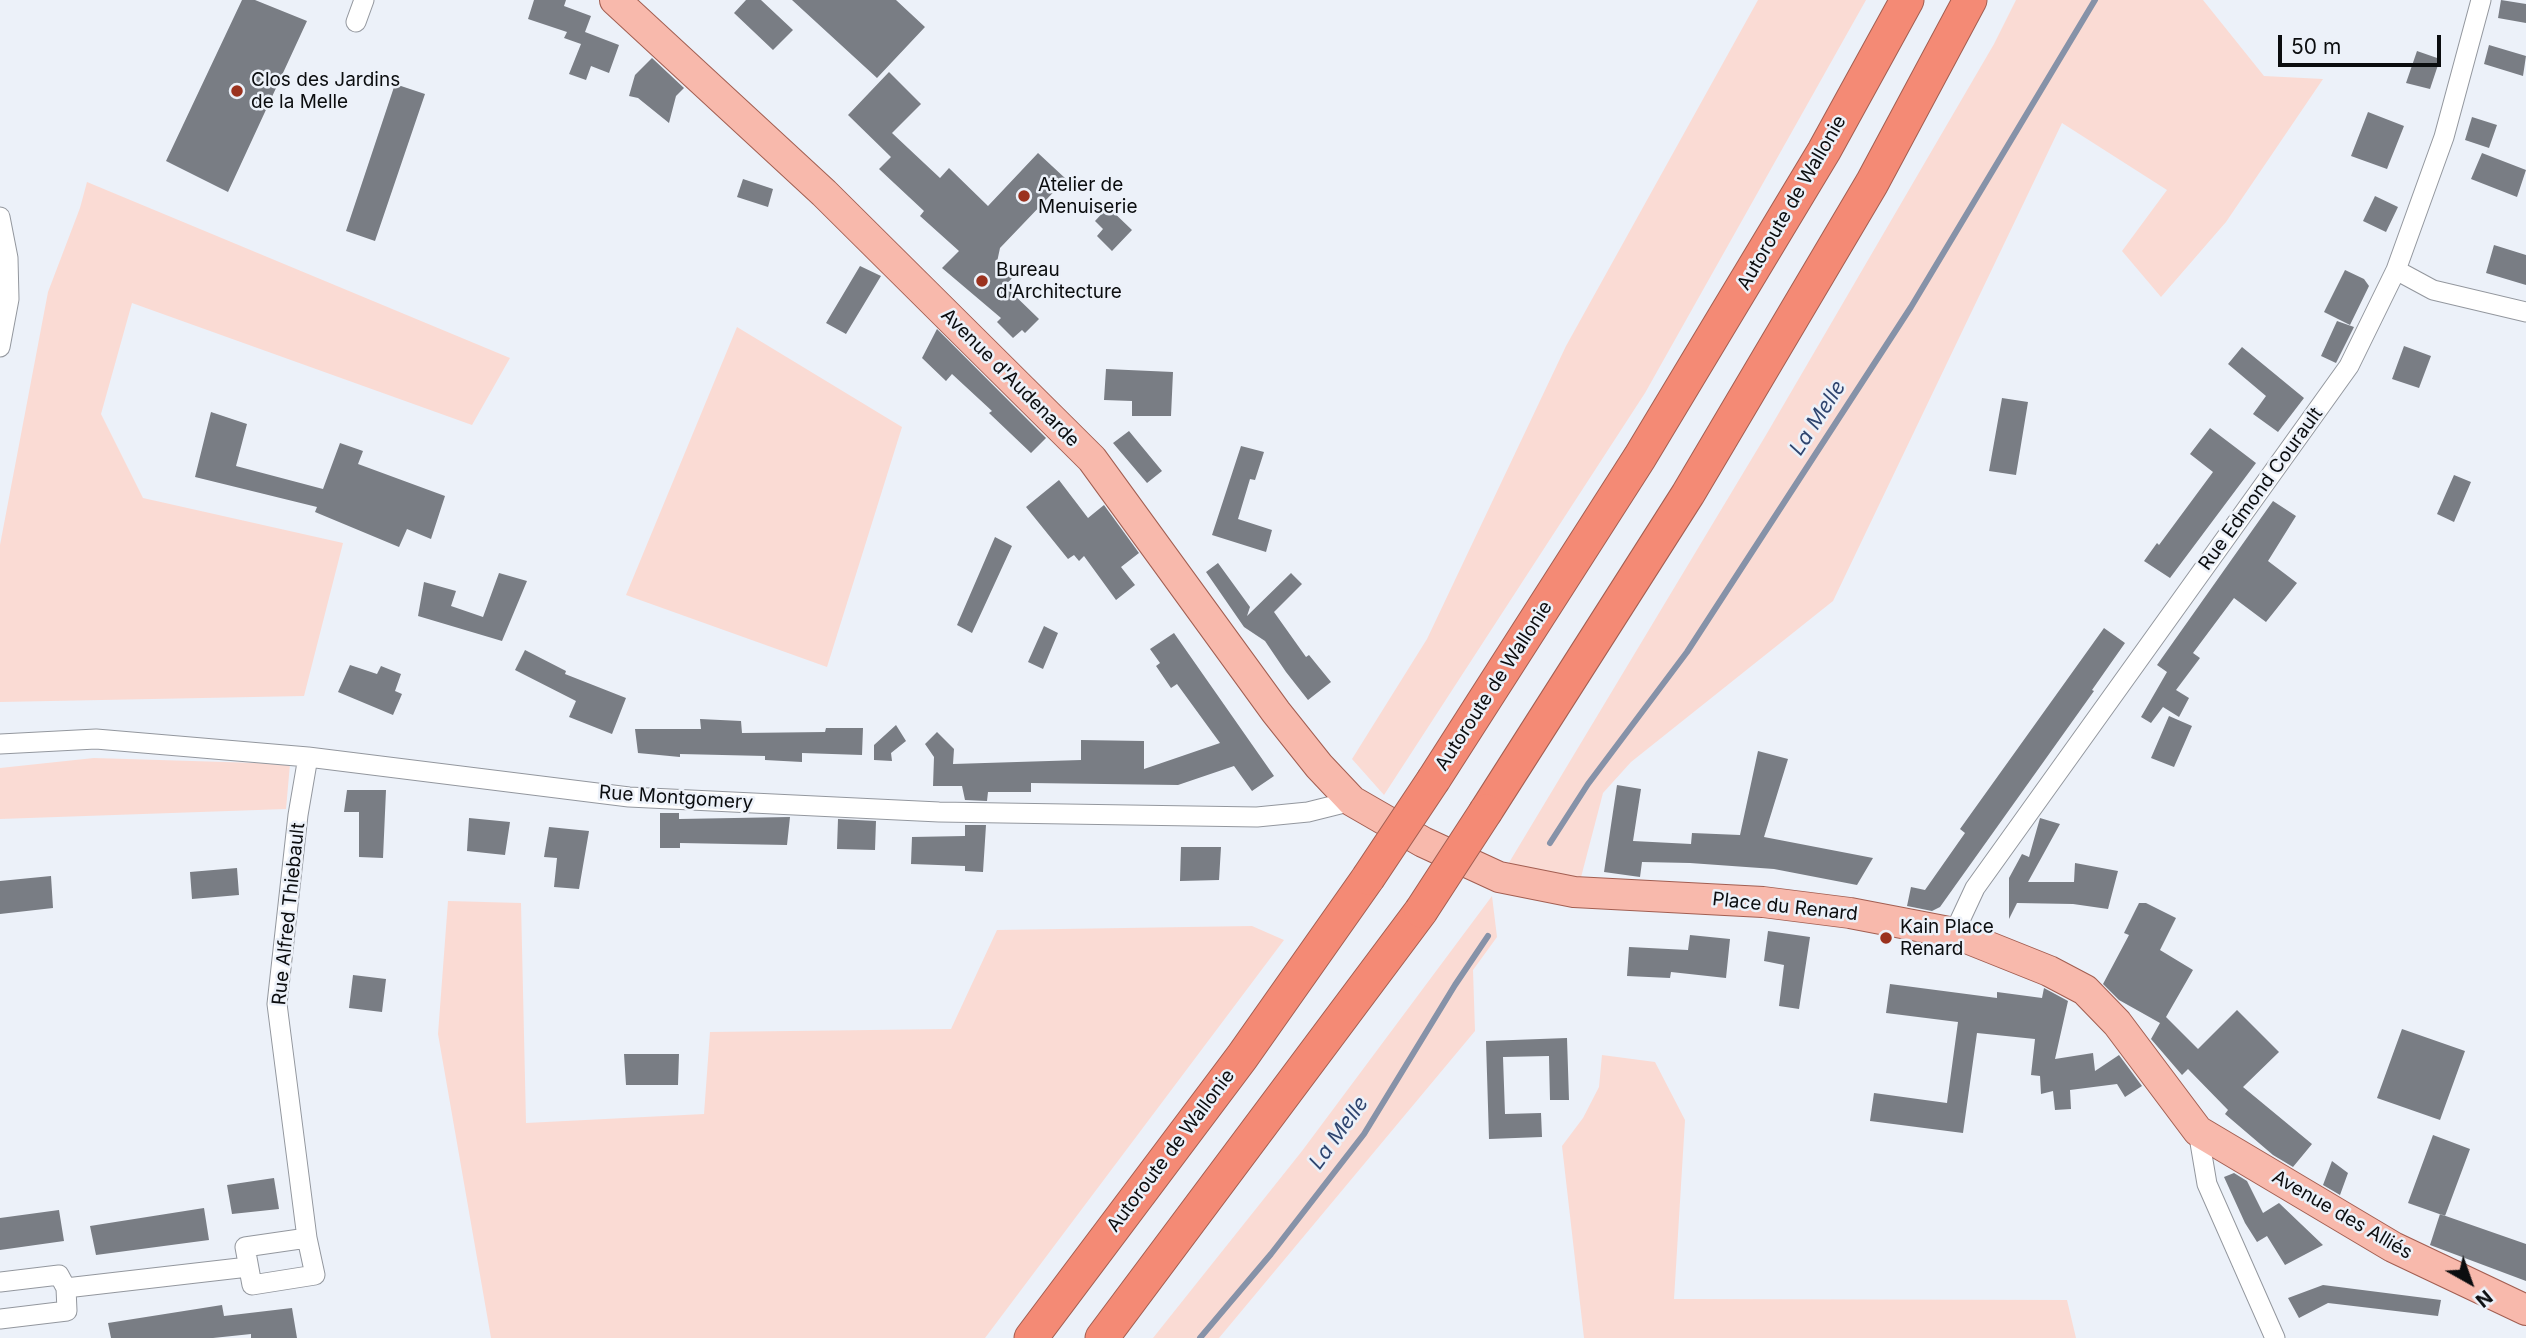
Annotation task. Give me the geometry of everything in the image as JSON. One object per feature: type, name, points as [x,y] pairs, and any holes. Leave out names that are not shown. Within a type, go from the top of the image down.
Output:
[{"type":"highway","name":"Autoroute de Wallonie","points":[[1031,1338],[1242,1058],[1434,779],[1640,457],[1824,151],[1907,0]]},
{"type":"highway","points":[[1102,1338],[1421,911],[1486,811],[1695,482],[1872,183],[1970,0]]},
{"type":"main road","name":"Avenue d'Audenarde","points":[[615,0],[824,193],[1092,459],[1276,712],[1319,766],[1352,801]]},
{"type":"main road","name":"Place du Renard","points":[[1352,801],[1423,842],[1499,877],[1574,892],[1763,902],[1850,912],[1954,933],[2049,971],[2085,990],[2117,1023],[2198,1131]]},
{"type":"main road","name":"Avenue des Alliés","points":[[2198,1131],[2393,1247],[2526,1310]]},
{"type":"street","points":[[356,22],[364,0]]},
{"type":"street","name":"Rue Edmond Courault","points":[[1954,933],[1975,888],[2349,366],[2396,270],[2444,137],[2481,0]]},
{"type":"street","points":[[0,217],[8,258],[9,299],[0,347]]},
{"type":"street","points":[[2396,270],[2434,290],[2526,312]]},
{"type":"street","name":"Rue Montgomery","points":[[0,744],[96,739],[308,758],[629,797],[939,813],[1257,817],[1308,812],[1352,801]]},
{"type":"street","name":"Rue Alfred Thiebault","points":[[248,1267],[252,1285],[315,1275],[307,1238],[277,1004],[298,816],[308,758]]},
{"type":"street","points":[[2198,1131],[2207,1184],[2275,1338]]},
{"type":"street","points":[[66,1288],[248,1267],[245,1247],[307,1238]]},
{"type":"street","points":[[0,1282],[59,1275],[66,1288],[67,1311],[0,1319]]},
{"type":"shaded area","points":[[1758,0],[1866,0],[1645,393],[1384,795],[1352,759],[1427,639],[1566,346]]},
{"type":"shaded area","points":[[2016,0],[2203,0],[2264,76],[2323,79],[2226,222],[2161,297],[2122,251],[2167,190],[2062,123],[1833,601],[1631,762],[1603,793],[1579,885],[1507,866],[1766,435],[1994,44]]},
{"type":"shaded area","points":[[87,182],[510,358],[472,425],[132,303],[101,414],[143,498],[343,543],[304,696],[0,702],[0,545],[48,292]]},
{"type":"shaded area","points":[[737,327],[902,427],[827,667],[626,595]]},
{"type":"shaded area","points":[[94,758],[290,764],[286,809],[0,819],[0,768]]},
{"type":"shaded area","points":[[1492,896],[1497,937],[1473,970],[1475,1031],[1219,1338],[1153,1338],[1302,1151]]},
{"type":"shaded area","points":[[448,901],[521,903],[526,1123],[704,1114],[710,1032],[951,1029],[997,930],[1252,926],[1284,940],[985,1338],[491,1338],[438,1034]]},
{"type":"shaded area","points":[[1602,1055],[1655,1062],[1685,1120],[1674,1299],[2067,1300],[2076,1338],[1584,1338],[1562,1146],[1583,1118],[1599,1087]]},
{"type":"building","name":"Clos des Jardins de la Melle","points":[[242,0],[255,0],[307,21],[228,192],[166,161]]},
{"type":"building","points":[[534,0],[566,0],[564,6],[591,16],[585,32],[619,45],[609,73],[591,66],[586,80],[569,74],[581,44],[564,38],[567,32],[528,19]]},
{"type":"building","points":[[746,0],[761,0],[793,30],[773,50],[734,13]]},
{"type":"building","points":[[792,0],[896,0],[925,27],[877,78]]},
{"type":"building","points":[[2501,0],[2526,4],[2526,23],[2498,18]]},
{"type":"building","points":[[2489,45],[2526,56],[2523,76],[2484,64]]},
{"type":"building","points":[[2417,51],[2440,59],[2430,89],[2406,83]]},
{"type":"building","points":[[652,58],[684,88],[676,96],[669,123],[638,98],[629,96],[635,75]]},
{"type":"building","points":[[889,72],[921,104],[892,133],[940,178],[949,168],[988,206],[1038,153],[1066,179],[1000,248],[997,262],[1013,277],[1005,286],[1039,319],[1025,333],[1022,330],[1013,338],[997,322],[1001,318],[942,268],[959,251],[920,216],[924,211],[879,169],[891,157],[848,115]]},
{"type":"building","points":[[395,84],[425,94],[375,241],[346,231]]},
{"type":"building","points":[[2368,112],[2404,126],[2387,169],[2351,156]]},
{"type":"building","points":[[2472,117],[2497,125],[2489,148],[2465,140]]},
{"type":"building","points":[[2482,153],[2526,170],[2517,197],[2471,179]]},
{"type":"building","points":[[743,179],[773,189],[768,207],[737,197]]},
{"type":"building","points":[[2375,196],[2398,207],[2386,232],[2363,221]]},
{"type":"building","points":[[1108,207],[1132,230],[1112,251],[1097,236],[1103,229],[1095,221]]},
{"type":"building","points":[[2494,245],[2526,255],[2526,285],[2486,273]]},
{"type":"building","points":[[860,266],[881,276],[846,334],[826,323]]},
{"type":"building","points":[[2345,270],[2364,279],[2369,286],[2350,325],[2324,312]]},
{"type":"building","points":[[2337,321],[2354,327],[2336,363],[2321,356]]},
{"type":"building","points":[[937,329],[1046,438],[1031,453],[989,413],[992,411],[952,374],[946,381],[922,358]]},
{"type":"building","points":[[2404,346],[2431,356],[2419,388],[2392,379]]},
{"type":"building","points":[[2242,347],[2304,398],[2278,432],[2253,414],[2266,396],[2228,364]]},
{"type":"building","points":[[1106,369],[1173,372],[1171,416],[1132,416],[1132,401],[1104,400]]},
{"type":"building","points":[[2002,398],[2028,402],[2016,475],[1989,471]]},
{"type":"building","points":[[211,412],[247,424],[236,466],[323,489],[340,443],[363,451],[358,464],[445,496],[431,539],[407,529],[399,547],[315,512],[317,507],[195,477]]},
{"type":"building","points":[[2210,428],[2256,463],[2170,578],[2144,561],[2213,472],[2190,454]]},
{"type":"building","points":[[1129,431],[1162,471],[1147,483],[1113,443]]},
{"type":"building","points":[[1241,446],[1264,452],[1255,480],[1250,479],[1238,519],[1272,530],[1266,552],[1212,535]]},
{"type":"building","points":[[2454,475],[2471,482],[2454,522],[2437,514]]},
{"type":"building","points":[[1059,480],[1088,518],[1104,505],[1139,553],[1121,567],[1135,585],[1116,600],[1084,556],[1079,561],[1074,555],[1068,559],[1026,507]]},
{"type":"building","points":[[2273,501],[2296,516],[2268,561],[2297,583],[2266,622],[2234,598],[2193,653],[2200,658],[2176,690],[2189,698],[2179,717],[2163,707],[2151,723],[2141,717],[2167,672],[2157,665]]},
{"type":"building","points":[[995,537],[1012,546],[972,633],[957,625]]},
{"type":"building","points":[[1218,563],[1250,607],[1247,616],[1291,573],[1302,584],[1274,612],[1306,657],[1309,655],[1331,682],[1308,700],[1265,641],[1244,627],[1206,572]]},
{"type":"building","points":[[499,573],[527,581],[502,641],[418,616],[424,582],[456,591],[451,606],[483,617]]},
{"type":"building","points":[[1044,626],[1058,633],[1043,669],[1028,662]]},
{"type":"building","points":[[2104,628],[2125,643],[2092,690],[2094,691],[1940,907],[1932,911],[1907,906],[1911,887],[1925,890],[1965,833],[1960,829]]},
{"type":"building","points":[[1174,633],[1274,776],[1252,791],[1234,766],[1178,785],[1031,783],[1031,792],[988,792],[987,801],[965,800],[962,786],[933,786],[934,757],[925,744],[937,732],[954,749],[953,764],[1081,760],[1081,740],[1144,741],[1144,769],[1220,743],[1177,684],[1171,688],[1156,666],[1160,663],[1150,649]]},
{"type":"building","points":[[525,650],[566,671],[565,674],[626,698],[612,734],[569,717],[576,701],[515,670]]},
{"type":"building","points":[[350,665],[377,674],[381,666],[401,674],[395,691],[402,694],[393,715],[338,692]]},
{"type":"building","points":[[2169,716],[2192,726],[2174,767],[2151,758]]},
{"type":"building","points":[[700,719],[741,721],[742,733],[825,732],[826,728],[863,728],[862,755],[802,753],[802,762],[765,760],[765,756],[680,754],[680,757],[638,753],[635,729],[701,729]]},
{"type":"building","points":[[896,725],[906,741],[891,753],[892,761],[874,760],[874,745]]},
{"type":"building","points":[[1758,751],[1788,759],[1764,837],[1873,858],[1857,885],[1774,869],[1690,863],[1642,862],[1640,877],[1604,872],[1617,785],[1641,789],[1633,841],[1691,844],[1692,833],[1740,835]]},
{"type":"building","points":[[347,790],[386,790],[383,858],[359,857],[359,812],[344,812]]},
{"type":"building","points":[[660,813],[679,813],[679,819],[790,817],[787,845],[680,843],[680,848],[660,848]]},
{"type":"building","points":[[469,818],[510,822],[505,855],[467,851]]},
{"type":"building","points":[[2040,818],[2060,824],[2028,882],[2074,882],[2075,863],[2118,871],[2108,909],[2073,904],[2017,903],[2009,919],[2009,878],[2022,854],[2029,857]]},
{"type":"building","points":[[838,819],[876,821],[875,850],[837,849]]},
{"type":"building","points":[[965,825],[986,825],[983,872],[965,871],[965,866],[911,864],[912,837],[965,836]]},
{"type":"building","points":[[549,827],[589,831],[579,889],[554,887],[557,858],[544,857]]},
{"type":"building","points":[[1181,847],[1221,847],[1219,880],[1180,881]]},
{"type":"building","points":[[237,868],[239,895],[192,899],[190,872]]},
{"type":"building","points":[[51,876],[53,908],[0,914],[0,881]]},
{"type":"building","points":[[2139,903],[2146,903],[2176,918],[2160,950],[2193,970],[2166,1017],[2198,1049],[2237,1010],[2279,1052],[2243,1087],[2312,1144],[2293,1167],[2273,1155],[2225,1114],[2228,1110],[2188,1069],[2182,1075],[2151,1039],[2160,1023],[2119,1000],[2103,984],[2129,935],[2124,933]]},
{"type":"building","points":[[1768,931],[1810,937],[1799,1009],[1779,1006],[1784,965],[1764,961]]},
{"type":"building","points":[[1690,935],[1730,939],[1726,978],[1671,972],[1670,978],[1627,976],[1629,947],[1688,950]]},
{"type":"building","points":[[353,975],[386,979],[382,1012],[349,1008]]},
{"type":"building","points":[[1890,984],[1997,998],[1997,992],[2042,998],[2044,988],[2068,1001],[2055,1059],[2093,1053],[2095,1071],[2119,1055],[2142,1086],[2125,1097],[2117,1084],[2070,1090],[2071,1109],[2055,1110],[2053,1091],[2041,1094],[2040,1076],[2031,1075],[2035,1039],[1977,1033],[1963,1133],[1870,1121],[1874,1093],[1947,1103],[1958,1022],[1886,1013]]},
{"type":"building","points":[[2402,1029],[2465,1051],[2440,1120],[2377,1098]]},
{"type":"building","points":[[1567,1038],[1569,1100],[1550,1100],[1549,1056],[1503,1057],[1505,1114],[1541,1113],[1542,1137],[1489,1139],[1486,1041]]},
{"type":"building","points":[[624,1054],[679,1054],[678,1085],[626,1085]]},
{"type":"building","points":[[2433,1135],[2470,1149],[2445,1216],[2408,1203]]},
{"type":"building","points":[[2332,1161],[2348,1173],[2340,1195],[2323,1185]]},
{"type":"building","points":[[2234,1173],[2247,1181],[2263,1213],[2279,1203],[2323,1245],[2285,1265],[2267,1236],[2257,1242],[2245,1223],[2224,1177]]},
{"type":"building","points":[[274,1178],[279,1209],[232,1214],[227,1185]]},
{"type":"building","points":[[204,1208],[209,1240],[96,1255],[90,1226]]},
{"type":"building","points":[[59,1210],[64,1241],[0,1250],[0,1218]]},
{"type":"building","points":[[2440,1214],[2526,1244],[2526,1281],[2430,1245]]},
{"type":"building","points":[[2323,1285],[2441,1300],[2438,1316],[2328,1303],[2299,1318],[2288,1298]]},
{"type":"building","points":[[222,1305],[224,1316],[292,1308],[297,1338],[251,1338],[251,1334],[213,1338],[111,1338],[108,1323]]},
{"type":"waterway","name":"La Melle","points":[[1550,843],[1588,784],[1687,652],[1911,307],[2095,0]]},
{"type":"waterway","name":"La Melle","points":[[1200,1338],[1271,1254],[1364,1134],[1488,936]]},
{"type":"place","name":"Clos des Jardins de la Melle","points":[[237,91]]},
{"type":"place","name":"Atelier de Menuiserie","points":[[1024,196]]},
{"type":"place","name":"Bureau d'Architecture","points":[[982,281]]},
{"type":"place","name":"Kain Place Renard","points":[[1886,938]]}]
